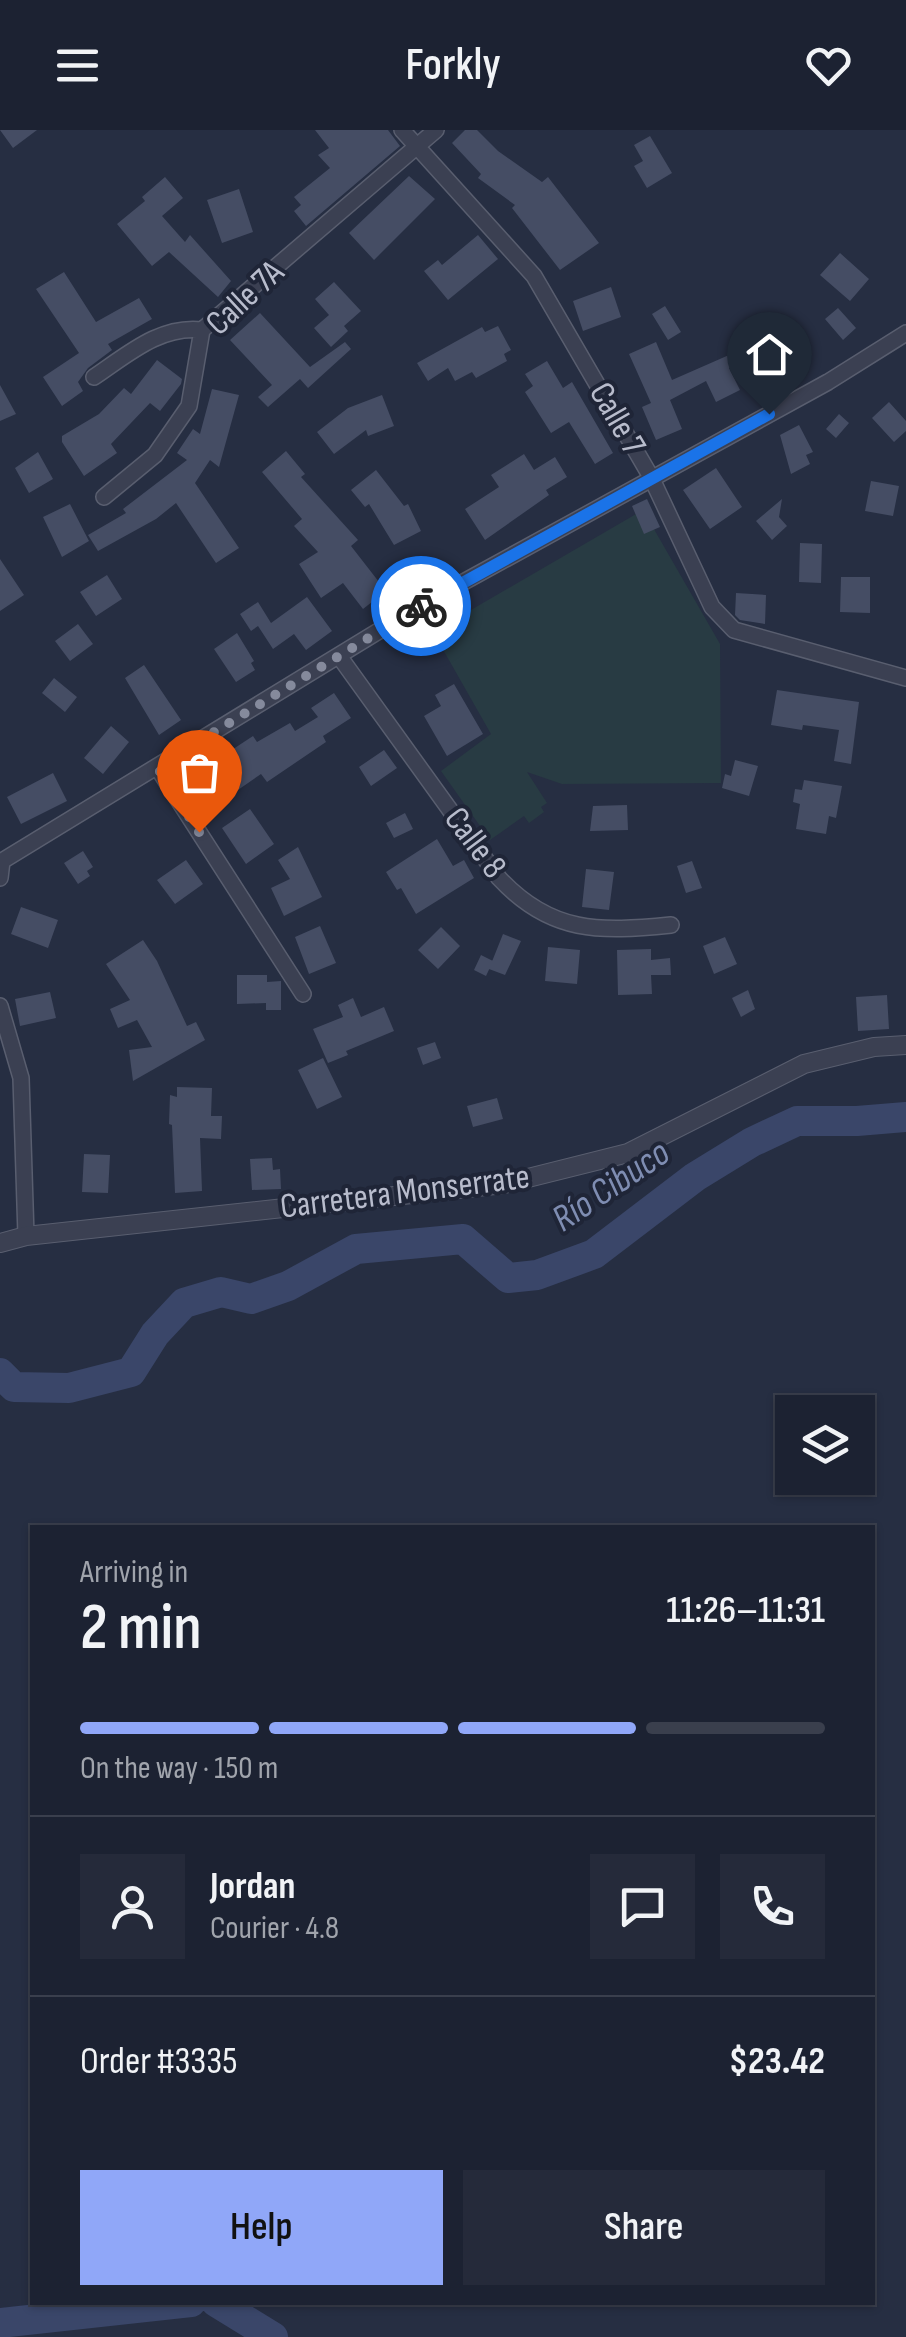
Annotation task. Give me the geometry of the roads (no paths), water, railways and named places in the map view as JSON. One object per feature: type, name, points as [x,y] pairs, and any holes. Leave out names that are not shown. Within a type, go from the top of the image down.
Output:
[{"type":"street","name":"Calle 7","points":[[402,130],[534,276],[651,477],[712,608],[734,630],[906,678]]},
{"type":"street","name":"Calle 7A","points":[[104,497],[155,455],[189,406],[202,330],[436,130]]},
{"type":"street","points":[[94,376],[162,333],[184,328],[202,330]]},
{"type":"street","points":[[1,866],[418,607],[828,382],[906,333]]},
{"type":"street","name":"Calle 8","points":[[339,656],[499,878],[522,903],[576,925],[616,930],[671,926]]},
{"type":"street","points":[[157,767],[303,994]]},
{"type":"street","points":[[0,1006],[20,1078],[26,1236]]},
{"type":"street","name":"Carretera Monserrate","points":[[0,1242],[504,1184],[628,1153],[804,1064],[874,1047],[906,1045]]},
{"type":"waterway","name":"Río Cibuco","points":[[0,1373],[14,1387],[69,1388],[131,1372],[155,1334],[184,1303],[221,1292],[251,1299],[288,1286],[356,1249],[463,1239],[508,1278],[537,1275],[594,1254],[695,1177],[752,1142],[797,1121],[906,1117]]},
{"type":"waterway","points":[[0,2323],[164,2305]]},
{"type":"waterway","points":[[221,2305],[273,2337]]}]
